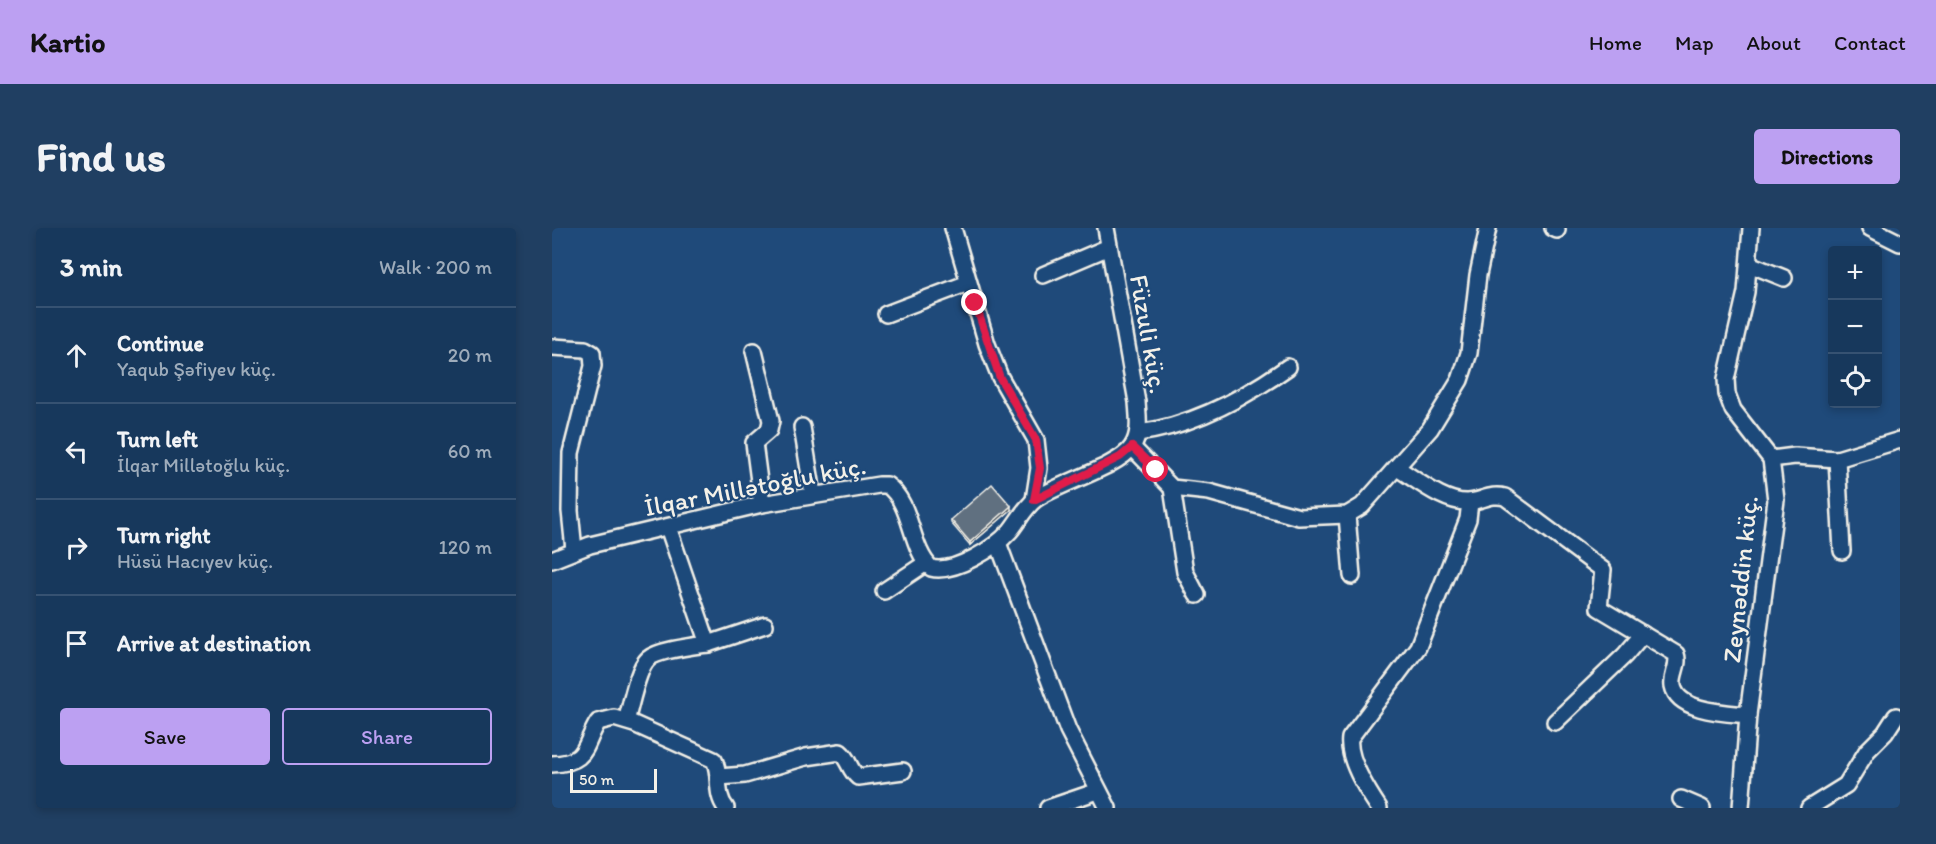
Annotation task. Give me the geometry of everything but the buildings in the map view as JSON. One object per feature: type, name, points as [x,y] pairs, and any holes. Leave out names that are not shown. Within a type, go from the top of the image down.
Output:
[{"type":"street","points":[[953,228],[968,283],[1000,378],[1036,440],[1040,468],[1034,500]]},
{"type":"street","points":[[1173,488],[1209,492],[1299,517],[1347,515],[1362,506],[1430,429],[1460,380],[1469,353],[1478,275],[1488,228]]},
{"type":"street","points":[[1751,228],[1742,319],[1726,379],[1727,394],[1733,410],[1771,459],[1795,456],[1837,459],[1900,440]]},
{"type":"street","points":[[1870,228],[1900,243]]},
{"type":"street","points":[[1043,275],[1111,234]]},
{"type":"street","name":"Füzuli küç.","points":[[1111,234],[1137,402],[1135,440]]},
{"type":"street","points":[[1749,264],[1784,278]]},
{"type":"street","points":[[886,315],[968,283]]},
{"type":"street","points":[[552,347],[585,349],[592,353],[593,366],[571,453],[570,511],[574,550]]},
{"type":"street","points":[[754,351],[771,421],[769,430],[754,443],[762,504]]},
{"type":"street","points":[[884,591],[926,563],[931,568],[946,570],[998,543],[1034,500],[1120,457],[1135,440],[1221,408],[1261,386],[1288,367]]},
{"type":"street","points":[[802,427],[813,494]]},
{"type":"street","points":[[1135,440],[1173,488],[1185,572],[1197,595]]},
{"type":"street","name":"Zeynəddin küç.","points":[[1741,808],[1748,715],[1775,510],[1771,459]]},
{"type":"street","points":[[1837,459],[1842,551]]},
{"type":"street","points":[[1397,468],[1443,495],[1470,502],[1496,494],[1505,497],[1597,563],[1604,576],[1599,608],[1676,654],[1678,659],[1672,684],[1676,694],[1684,701],[1701,709],[1748,715]]},
{"type":"street","name":"İlqar Millətoğlu küç.","points":[[552,560],[574,550],[762,504],[813,494],[887,485],[897,496],[926,563]]},
{"type":"street","points":[[1379,808],[1370,794],[1349,747],[1350,738],[1418,647],[1468,519],[1470,502]]},
{"type":"street","points":[[1347,515],[1352,576]]},
{"type":"street","points":[[668,527],[708,644]]},
{"type":"street","points":[[998,543],[1068,730],[1108,808]]},
{"type":"street","points":[[626,721],[648,659],[657,654],[708,644],[765,625]]},
{"type":"street","points":[[1555,722],[1625,655],[1642,634]]},
{"type":"street","points":[[1809,808],[1846,785],[1867,751],[1886,733],[1896,716]]},
{"type":"street","points":[[552,764],[576,759],[586,750],[598,722],[614,718],[626,721],[708,755],[717,766],[718,794],[726,808]]},
{"type":"street","points":[[719,777],[745,775],[806,757],[840,752],[847,758],[852,772],[858,777],[903,771]]},
{"type":"street","points":[[1048,808],[1098,791]]},
{"type":"street","points":[[1681,799],[1702,808]]},
{"type":"route","points":[[975,303],[1000,378],[1036,440],[1040,468],[1034,500],[1126,454],[1132,447],[1156,470]]}]
